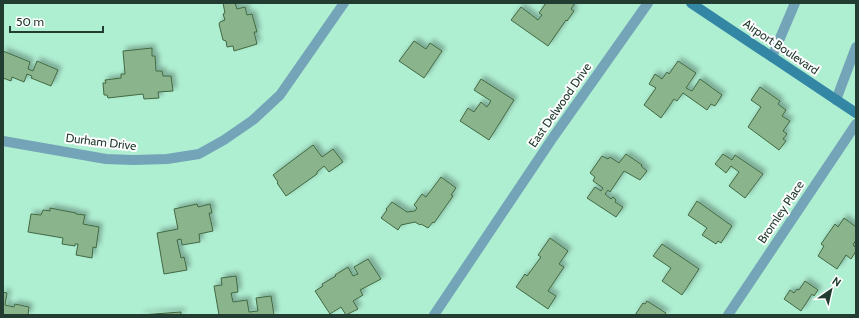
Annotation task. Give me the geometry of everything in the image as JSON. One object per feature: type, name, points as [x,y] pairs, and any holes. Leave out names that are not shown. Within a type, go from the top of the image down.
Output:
[{"type":"main road","name":"Airport Boulevard","points":[[692,3],[856,113]]},
{"type":"street","name":"Durham Drive","points":[[3,141],[106,159],[167,159],[199,154],[224,140],[253,120],[280,95],[344,3]]},
{"type":"street","name":"East Delwood Drive","points":[[434,315],[568,117],[648,3]]},
{"type":"street","points":[[772,57],[795,3]]},
{"type":"street","points":[[836,100],[856,47]]},
{"type":"street","name":"Bromley Place","points":[[728,315],[856,124]]},
{"type":"building","points":[[223,3],[235,3],[237,9],[245,7],[247,15],[252,14],[257,32],[254,32],[257,44],[234,51],[233,46],[227,47],[226,41],[223,40],[219,24],[225,20],[223,14],[225,13]]},
{"type":"building","points":[[546,3],[575,3],[571,9],[574,11],[548,46],[511,20],[521,7],[538,20],[542,15],[539,13]]},
{"type":"building","points":[[414,41],[426,49],[430,43],[442,51],[424,78],[399,61]]},
{"type":"building","points":[[152,48],[152,56],[155,56],[156,71],[162,71],[163,76],[171,76],[173,91],[158,92],[159,98],[144,99],[143,94],[108,98],[107,95],[104,95],[103,83],[106,83],[105,80],[121,78],[121,74],[125,74],[123,51]]},
{"type":"building","points":[[3,51],[30,62],[28,69],[33,71],[37,61],[58,70],[51,86],[31,78],[32,76],[27,74],[24,82],[12,77],[11,81],[3,78]]},
{"type":"building","points":[[678,61],[696,73],[686,88],[692,91],[700,79],[722,95],[715,106],[711,104],[707,110],[683,93],[677,101],[674,99],[661,118],[644,105],[656,88],[649,84],[655,74],[662,79],[667,72],[669,74]]},
{"type":"building","points":[[481,79],[514,100],[489,140],[460,121],[468,108],[474,112],[481,102],[487,107],[491,101],[474,90]]},
{"type":"building","points":[[760,87],[780,101],[778,104],[786,110],[782,116],[790,121],[783,131],[787,134],[783,139],[786,141],[779,150],[748,127],[761,107],[751,100]]},
{"type":"building","points":[[313,145],[322,157],[333,149],[343,162],[329,172],[324,166],[317,172],[317,174],[286,196],[273,175]]},
{"type":"building","points":[[626,154],[642,165],[641,166],[647,171],[640,180],[624,171],[610,192],[608,190],[605,194],[611,199],[613,197],[616,200],[615,202],[623,207],[616,217],[587,198],[595,187],[601,191],[603,188],[593,181],[595,177],[590,173],[602,156],[608,159],[610,157],[619,163]]},
{"type":"building","points":[[723,154],[732,160],[735,155],[763,174],[745,198],[729,186],[739,172],[731,166],[726,173],[715,164]]},
{"type":"building","points":[[441,177],[456,188],[451,195],[453,196],[434,223],[433,222],[428,228],[415,222],[401,225],[398,230],[381,218],[392,202],[407,212],[415,211],[417,208],[414,205],[422,194],[426,197]]},
{"type":"building","points":[[697,201],[732,226],[721,243],[718,241],[716,244],[702,235],[707,228],[688,215]]},
{"type":"building","points":[[197,204],[198,207],[210,204],[212,213],[209,213],[213,231],[199,234],[200,242],[182,245],[181,239],[177,240],[181,258],[184,257],[187,270],[164,274],[157,233],[178,229],[174,209]]},
{"type":"building","points":[[50,208],[85,215],[83,224],[99,227],[96,248],[93,247],[92,258],[76,255],[78,244],[75,244],[75,246],[62,244],[63,238],[28,232],[31,214],[41,215],[43,210],[50,211]]},
{"type":"building","points":[[844,218],[856,227],[856,240],[853,245],[856,248],[856,251],[851,259],[846,255],[837,269],[818,256],[824,246],[821,244],[835,224],[838,227]]},
{"type":"building","points":[[550,238],[568,251],[559,264],[564,267],[548,291],[556,296],[548,309],[516,287],[525,274],[527,276],[541,257],[538,255]]},
{"type":"building","points":[[662,244],[699,269],[682,295],[662,281],[671,268],[653,256]]},
{"type":"building","points":[[368,259],[381,279],[360,290],[363,295],[353,301],[358,309],[346,315],[341,307],[330,314],[315,291],[323,286],[322,284],[348,267],[353,276],[358,274],[354,267]]},
{"type":"building","points":[[236,276],[238,292],[231,293],[233,302],[247,300],[249,312],[258,311],[256,298],[271,296],[274,315],[219,315],[214,286],[222,285],[221,278]]},
{"type":"building","points":[[805,281],[818,290],[814,296],[812,294],[801,311],[784,299],[790,290],[794,293],[797,289],[799,290]]},
{"type":"building","points":[[3,292],[7,293],[5,305],[14,307],[15,304],[29,307],[28,315],[3,315]]},
{"type":"building","points":[[647,301],[666,313],[665,315],[635,315],[643,303],[645,304]]},
{"type":"building","points":[[181,312],[181,315],[141,315]]}]
